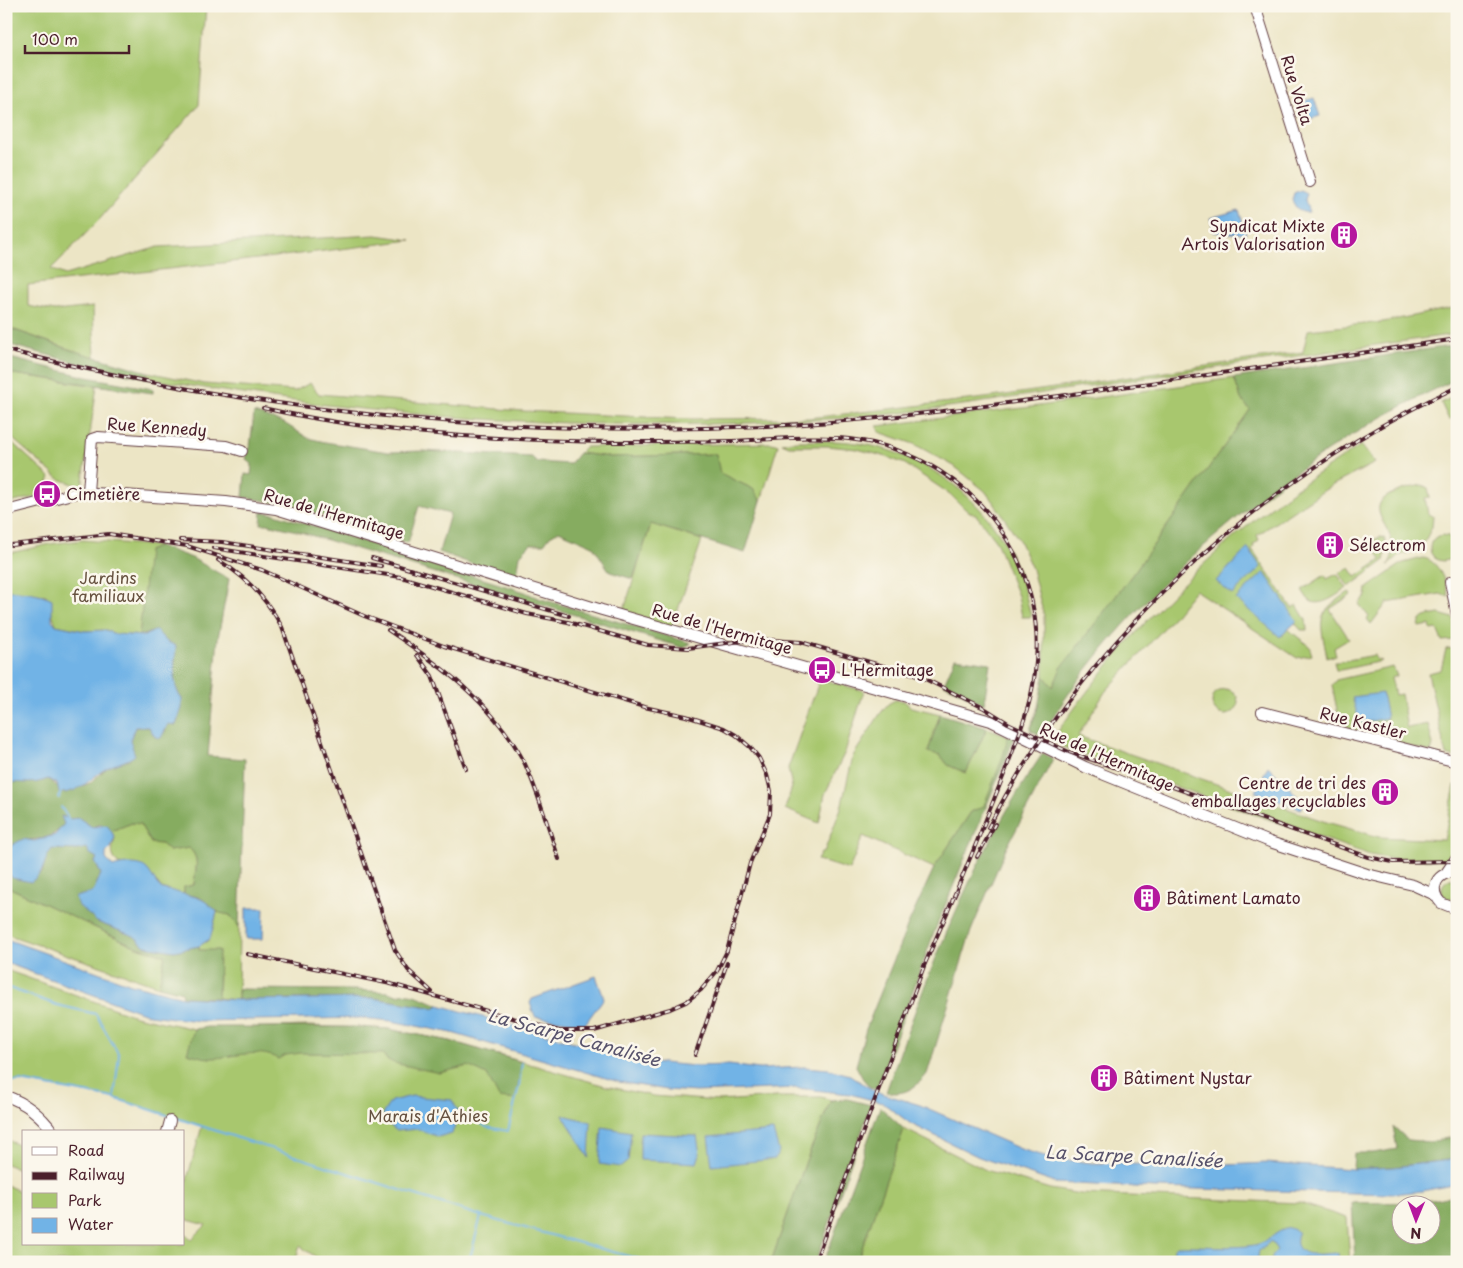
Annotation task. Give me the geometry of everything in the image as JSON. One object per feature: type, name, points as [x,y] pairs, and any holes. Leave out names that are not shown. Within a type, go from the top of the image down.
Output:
[{"type":"street","name":"Rue Volta","points":[[1255,6],[1310,182]]},
{"type":"street","name":"Rue Kennedy","points":[[88,492],[92,439],[98,437],[226,446],[242,451]]},
{"type":"street","name":"Rue de l'Hermitage","points":[[6,510],[62,495],[88,492],[226,502],[276,509],[602,610],[991,721],[1085,767],[1270,842],[1368,874],[1413,885],[1435,894],[1446,906],[1457,906]]},
{"type":"street","points":[[1450,582],[1457,615]]},
{"type":"street","name":"Rue Kastler","points":[[1262,712],[1457,762]]},
{"type":"street","points":[[1435,894],[1435,886],[1457,857]]},
{"type":"street","name":"Rue de l'Hermitage","points":[[1413,885],[1457,872]]},
{"type":"street","points":[[6,1096],[30,1107],[41,1116],[52,1130]]},
{"type":"street","points":[[168,1130],[170,1121]]},
{"type":"green space","points":[[6,6],[206,6],[199,105],[99,220],[51,269],[65,275],[158,247],[376,235],[411,240],[28,285],[28,306],[55,311],[93,307],[95,358],[6,327]]},
{"type":"green space","points":[[1457,307],[1457,334],[940,408],[846,418],[758,423],[583,423],[495,420],[320,404],[146,378],[148,372],[204,384],[295,391],[310,383],[319,394],[523,411],[686,419],[809,418],[985,398],[1303,352],[1308,330],[1383,322]]},
{"type":"green space","points":[[6,327],[71,350],[148,372],[146,378],[93,367],[6,344]]},
{"type":"green space","points":[[1457,345],[1457,379],[1419,397],[1347,438],[1312,461],[1246,510],[1183,565],[1124,625],[1088,667],[1056,712],[1042,736],[1030,730],[1038,707],[1044,676],[1053,687],[1061,668],[1135,571],[1250,410],[1241,399],[1234,378]]},
{"type":"green space","points":[[6,357],[87,377],[153,389],[153,393],[6,373]]},
{"type":"green space","points":[[6,373],[97,386],[82,487],[59,479],[6,433]]},
{"type":"green space","points":[[1234,378],[1241,399],[1250,410],[1135,571],[1062,668],[1053,688],[1044,676],[1044,616],[1032,569],[1019,540],[999,510],[985,491],[954,466],[914,444],[879,432],[877,426],[1039,406]]},
{"type":"green space","points":[[1457,395],[1457,417],[1449,420],[1441,403]]},
{"type":"green space","points":[[254,413],[284,423],[308,438],[388,452],[424,451],[532,457],[537,462],[570,464],[579,453],[610,457],[716,454],[720,473],[753,489],[761,501],[745,553],[651,524],[633,579],[610,572],[593,546],[559,531],[550,536],[544,544],[531,544],[520,555],[517,575],[500,574],[439,552],[450,514],[419,506],[408,543],[290,505],[243,497],[245,474],[251,475],[252,464],[246,459],[250,447]]},
{"type":"green space","points":[[6,437],[50,477],[43,495],[6,504]]},
{"type":"green space","points":[[796,441],[849,442],[883,448],[931,469],[953,484],[990,521],[1005,542],[1021,578],[1031,617],[1022,617],[1018,596],[996,541],[977,516],[965,509],[950,494],[905,464],[887,457],[857,449],[827,446],[789,446],[782,443]]},
{"type":"green space","points":[[772,443],[778,445],[761,501],[753,489],[719,473],[716,454],[610,457],[579,453],[585,447]]},
{"type":"green space","points":[[1361,445],[1375,463],[1331,486],[1257,535],[1259,540],[1253,545],[1252,549],[1292,608],[1297,605],[1306,620],[1307,630],[1301,630],[1295,623],[1297,621],[1288,629],[1309,646],[1312,655],[1297,658],[1195,590],[1165,627],[1105,692],[1078,736],[1323,821],[1379,837],[1444,840],[1455,785],[1457,785],[1457,836],[1450,859],[1399,860],[1370,855],[1063,747],[1052,740],[1077,705],[1132,638],[1192,575],[1257,518]],"holes":[[[1248,548],[1260,568],[1250,577],[1216,581]]]},
{"type":"green space","points":[[1422,485],[1428,488],[1430,497],[1425,498],[1428,514],[1433,516],[1432,527],[1421,549],[1400,555],[1388,565],[1393,552],[1391,539],[1381,518],[1379,508],[1383,500],[1396,492]]},
{"type":"green space","points":[[262,512],[275,514],[525,592],[538,598],[691,643],[684,648],[297,531],[261,524]]},
{"type":"green space","points":[[651,524],[702,540],[671,630],[622,616]]},
{"type":"green space","points":[[1443,535],[1452,539],[1456,548],[1452,557],[1443,561],[1434,557],[1430,548],[1434,539]]},
{"type":"green space","points":[[1380,537],[1384,538],[1387,545],[1384,561],[1349,587],[1339,573],[1350,568],[1356,577],[1381,560],[1372,541]]},
{"type":"green space","name":"Jardins familiaux","points":[[83,540],[159,546],[148,551],[188,637],[141,768],[6,783],[19,781],[176,646],[166,641],[156,631],[144,636],[115,634],[106,630],[85,631],[56,625],[46,595],[6,591],[6,554],[50,544]]},
{"type":"green space","points":[[159,546],[192,558],[229,579],[218,638],[208,756],[245,759],[239,927],[230,915],[218,912],[197,897],[184,895],[184,887],[194,885],[196,860],[193,852],[189,848],[169,851],[161,844],[151,843],[140,824],[132,823],[111,831],[101,824],[92,827],[79,818],[70,819],[62,816],[64,824],[56,832],[48,837],[19,842],[12,846],[6,854],[6,783],[48,779],[65,793],[90,783],[108,767],[130,759],[130,740],[135,727],[149,727],[155,737],[165,732],[168,723],[176,725],[182,699],[176,688],[175,681],[176,646],[166,641],[156,631],[139,636],[148,551]]},
{"type":"green space","points":[[1423,558],[1433,563],[1441,573],[1449,597],[1440,594],[1387,603],[1371,624],[1367,619],[1369,617],[1359,604],[1366,596],[1367,588],[1403,563]]},
{"type":"green space","points":[[1337,574],[1347,588],[1329,600],[1318,603],[1313,602],[1309,600],[1302,590],[1325,575],[1327,579]]},
{"type":"green space","points":[[1349,592],[1351,595],[1330,609],[1349,639],[1334,648],[1336,655],[1327,658],[1322,619],[1330,607]]},
{"type":"green space","points":[[1439,614],[1453,618],[1456,636],[1454,640],[1442,641],[1437,629],[1431,630],[1430,625],[1419,627],[1423,618]]},
{"type":"green space","points":[[1457,648],[1457,758],[1446,755],[1428,673],[1441,670],[1446,649]]},
{"type":"green space","points":[[1375,655],[1376,659],[1382,661],[1336,670],[1334,662]]},
{"type":"green space","points":[[955,658],[990,663],[984,704],[944,684]]},
{"type":"green space","points":[[1393,667],[1397,676],[1391,678],[1395,695],[1401,694],[1407,728],[1428,724],[1433,745],[1431,752],[1350,730],[1338,715],[1332,685],[1336,680]]},
{"type":"green space","points":[[820,679],[864,691],[845,752],[825,794],[819,823],[785,809],[792,787],[788,768]]},
{"type":"green space","points":[[1225,689],[1234,693],[1238,702],[1234,711],[1225,715],[1216,711],[1212,702],[1216,693]]},
{"type":"green space","points":[[895,700],[904,701],[911,707],[940,714],[928,752],[940,755],[948,765],[966,773],[987,728],[1007,735],[1005,750],[984,806],[971,812],[934,868],[863,836],[849,870],[817,860],[821,853],[824,852],[841,808],[853,756],[880,714],[888,704]]},
{"type":"green space","points":[[940,714],[987,728],[966,773],[948,765],[940,755],[928,752]]},
{"type":"green space","points":[[1007,735],[1015,737],[935,930],[877,1089],[870,1087],[856,1066],[866,1029],[907,927],[934,868],[971,812],[984,806],[1005,750]]},
{"type":"green space","points":[[1043,753],[1053,759],[1005,851],[971,931],[927,1074],[909,1090],[898,1093],[886,1092],[918,1004],[953,917],[994,833]]},
{"type":"green space","points":[[132,823],[140,824],[151,843],[161,844],[169,851],[189,848],[193,852],[196,860],[194,885],[184,887],[184,895],[161,888],[143,867],[118,864],[115,860],[112,851],[115,837],[111,831]]},
{"type":"green space","points":[[87,847],[97,858],[95,862],[101,874],[93,892],[97,922],[134,936],[145,946],[174,951],[199,946],[199,950],[219,950],[218,998],[183,997],[182,992],[159,986],[165,955],[137,947],[6,886],[6,870],[12,878],[42,873],[46,856],[52,848],[77,850]]},
{"type":"green space","points":[[1450,879],[1457,879],[1457,900],[1445,898],[1442,892],[1443,885]]},
{"type":"green space","points":[[6,886],[137,947],[165,955],[159,986],[6,934]]},
{"type":"green space","points":[[217,912],[230,915],[239,927],[238,1000],[218,998],[219,974],[199,950],[199,946],[210,939]]},
{"type":"green space","name":"Marais d'Athies","points":[[6,970],[135,1016],[194,1029],[309,1026],[388,1029],[450,1041],[606,1086],[653,1096],[719,1101],[777,1097],[821,1097],[831,1100],[806,1161],[771,1262],[323,1262],[300,1246],[295,1262],[6,1262],[6,1185],[22,1192],[22,1246],[185,1246],[185,1235],[192,1239],[206,1225],[185,1219],[185,1186],[202,1126],[113,1098],[20,1081],[6,1082]]},
{"type":"green space","points":[[238,989],[388,992],[397,995],[413,995],[439,1005],[435,1008],[372,998],[238,1000]]},
{"type":"green space","points":[[207,1027],[360,1027],[388,1029],[450,1041],[522,1062],[516,1100],[499,1098],[487,1075],[468,1066],[439,1073],[394,1063],[386,1059],[383,1054],[301,1053],[286,1055],[278,1059],[254,1053],[211,1058],[187,1053],[194,1029]]},
{"type":"green space","points":[[847,1099],[871,1105],[816,1262],[771,1262],[806,1161],[831,1100]]},
{"type":"green space","points":[[880,1107],[904,1129],[857,1262],[824,1262]]},
{"type":"green space","points":[[1393,1126],[1408,1140],[1430,1142],[1457,1136],[1457,1159],[1394,1167],[1353,1169],[1354,1153],[1373,1153],[1397,1149]]},
{"type":"green space","points":[[904,1129],[986,1170],[1050,1189],[1081,1194],[1300,1203],[1347,1218],[1350,1262],[857,1262]]},
{"type":"green space","points":[[6,1139],[22,1147],[22,1171],[6,1164]]},
{"type":"green space","points":[[1457,1194],[1457,1262],[1355,1262],[1352,1203],[1390,1202],[1390,1246],[1440,1246],[1440,1199]]},
{"type":"water","points":[[1314,98],[1320,116],[1306,120],[1301,102]]},
{"type":"water","points":[[1301,190],[1307,193],[1305,200],[1309,212],[1303,212],[1298,209],[1292,200],[1294,193]]},
{"type":"water","points":[[1239,210],[1246,234],[1214,232],[1210,218]]},
{"type":"water","points":[[1248,548],[1261,567],[1232,595],[1216,581]]},
{"type":"water","points":[[1264,572],[1297,621],[1280,637],[1236,599]]},
{"type":"water","points":[[6,591],[30,592],[52,599],[52,620],[56,625],[85,631],[106,630],[115,634],[144,636],[156,630],[166,641],[176,646],[175,681],[176,688],[182,699],[182,708],[176,725],[168,724],[161,738],[155,737],[149,727],[135,727],[130,740],[135,755],[101,771],[73,791],[59,793],[57,784],[48,779],[32,783],[6,783]]},
{"type":"water","points":[[1382,693],[1387,718],[1360,723],[1352,697]]},
{"type":"water","points":[[1268,766],[1304,803],[1301,809],[1255,792]]},
{"type":"water","points":[[61,816],[70,819],[79,818],[92,827],[107,825],[115,837],[111,848],[106,853],[106,859],[113,867],[126,864],[140,865],[147,869],[161,888],[197,897],[211,906],[217,912],[210,939],[199,946],[174,951],[145,946],[134,936],[97,922],[79,906],[75,897],[93,892],[101,874],[95,862],[97,858],[89,853],[87,848],[77,850],[52,849],[42,870],[31,882],[12,878],[6,870],[6,854],[12,845],[23,839],[34,841],[55,835],[64,824]]},
{"type":"water","points":[[246,908],[264,908],[263,939],[246,939]]},
{"type":"water","points":[[6,939],[131,984],[183,997],[238,1000],[372,998],[435,1008],[439,1005],[643,1061],[694,1066],[729,1065],[760,1069],[804,1067],[829,1069],[850,1075],[874,1091],[920,1105],[1023,1150],[1052,1158],[1092,1163],[1205,1166],[1266,1163],[1353,1169],[1394,1167],[1457,1159],[1457,1184],[1422,1191],[1392,1194],[1155,1188],[1055,1183],[979,1157],[911,1124],[883,1103],[850,1094],[796,1088],[696,1092],[667,1090],[619,1082],[452,1033],[391,1021],[361,1018],[199,1021],[149,1015],[6,963]]},
{"type":"water","points":[[596,976],[604,998],[585,1024],[535,1017],[530,1003],[532,999]]},
{"type":"water","points":[[412,1096],[452,1100],[460,1115],[452,1133],[438,1137],[418,1129],[397,1131],[390,1125],[383,1113],[391,1101]]},
{"type":"water","points":[[563,1115],[591,1122],[589,1158]]},
{"type":"water","points":[[602,1127],[631,1132],[628,1161],[621,1167],[599,1164]]},
{"type":"water","points":[[773,1131],[779,1151],[775,1159],[712,1166],[708,1137]]},
{"type":"water","points":[[640,1133],[697,1136],[700,1154],[697,1163],[640,1160]]},
{"type":"water","points":[[1290,1228],[1297,1231],[1297,1244],[1303,1252],[1314,1254],[1338,1253],[1339,1262],[1315,1262],[1314,1258],[1302,1257],[1302,1262],[1272,1262],[1272,1256],[1277,1250],[1271,1241],[1259,1251],[1257,1262],[1208,1262],[1201,1256],[1196,1257],[1193,1262],[1173,1262],[1174,1248],[1176,1246],[1236,1247],[1255,1245],[1280,1231]]},
{"type":"waterway","points":[[59,798],[61,791]]},
{"type":"waterway","points":[[61,807],[69,820]]},
{"type":"waterway","points":[[6,987],[57,1005],[96,1014],[119,1055],[114,1098],[481,1216],[650,1262]]},
{"type":"waterway","points":[[459,1119],[474,1118],[486,1127],[508,1131],[519,1086],[522,1062]]},
{"type":"waterway","points":[[6,1082],[20,1081],[114,1098]]},
{"type":"waterway","points":[[469,1262],[481,1216]]},
{"type":"railway","points":[[6,350],[102,372],[199,391],[296,406],[393,417],[491,424],[589,428],[688,428],[786,425],[954,410],[1457,339]]},
{"type":"railway","points":[[988,828],[1029,758],[1076,691],[1129,628],[1186,570],[1249,516],[1315,467],[1385,424],[1457,387]]},
{"type":"railway","points":[[263,408],[377,428],[492,438],[630,442],[806,438],[849,439],[873,443],[918,459],[958,484],[992,518],[1015,553],[1028,586],[1032,603],[1037,637],[1037,655],[1033,685],[1023,723],[974,850],[954,896]]},
{"type":"railway","points":[[11,545],[109,534],[187,546],[262,570],[364,616],[444,646],[644,707],[686,716],[724,728],[750,747],[759,758],[767,775],[771,791],[770,814],[750,863],[727,951],[717,971],[701,990],[686,1002],[670,1009],[594,1031],[559,1031],[391,984],[247,954]]},
{"type":"railway","points":[[180,540],[222,542],[381,566]]},
{"type":"railway","points":[[213,548],[401,577],[527,614],[568,622],[648,645],[688,648],[757,639],[801,642],[921,677],[984,708],[1008,723],[1069,752],[1368,857],[1393,862],[1457,861]]},
{"type":"railway","points":[[372,558],[569,616]]},
{"type":"railway","points":[[218,560],[237,573],[254,589],[282,627],[395,950],[408,970],[432,992]]},
{"type":"railway","points":[[388,630],[463,686],[496,720],[510,738],[533,782],[559,859]]},
{"type":"railway","points":[[417,655],[432,676],[466,769]]},
{"type":"railway","points":[[977,857],[995,824]]},
{"type":"railway","points":[[815,1262],[924,966],[957,890]]},
{"type":"railway","points":[[695,1055],[727,963]]},
{"type":"place","name":"Syndicat Mixte Artois Valorisation","points":[[1344,235]]},
{"type":"place","name":"Cimetière","points":[[47,494]]},
{"type":"place","name":"Sélectrom","points":[[1330,545]]},
{"type":"place","name":"L'Hermitage","points":[[822,670]]},
{"type":"place","name":"Centre de tri des emballages recyclables","points":[[1385,792]]},
{"type":"place","name":"Bâtiment Lamato","points":[[1147,898]]},
{"type":"place","name":"Bâtiment Nystar","points":[[1104,1078]]},
{"type":"water label","name":"La Scarpe Canalisée","points":[[574,1038]]},
{"type":"water label","name":"La Scarpe Canalisée","points":[[1134,1157]]}]
